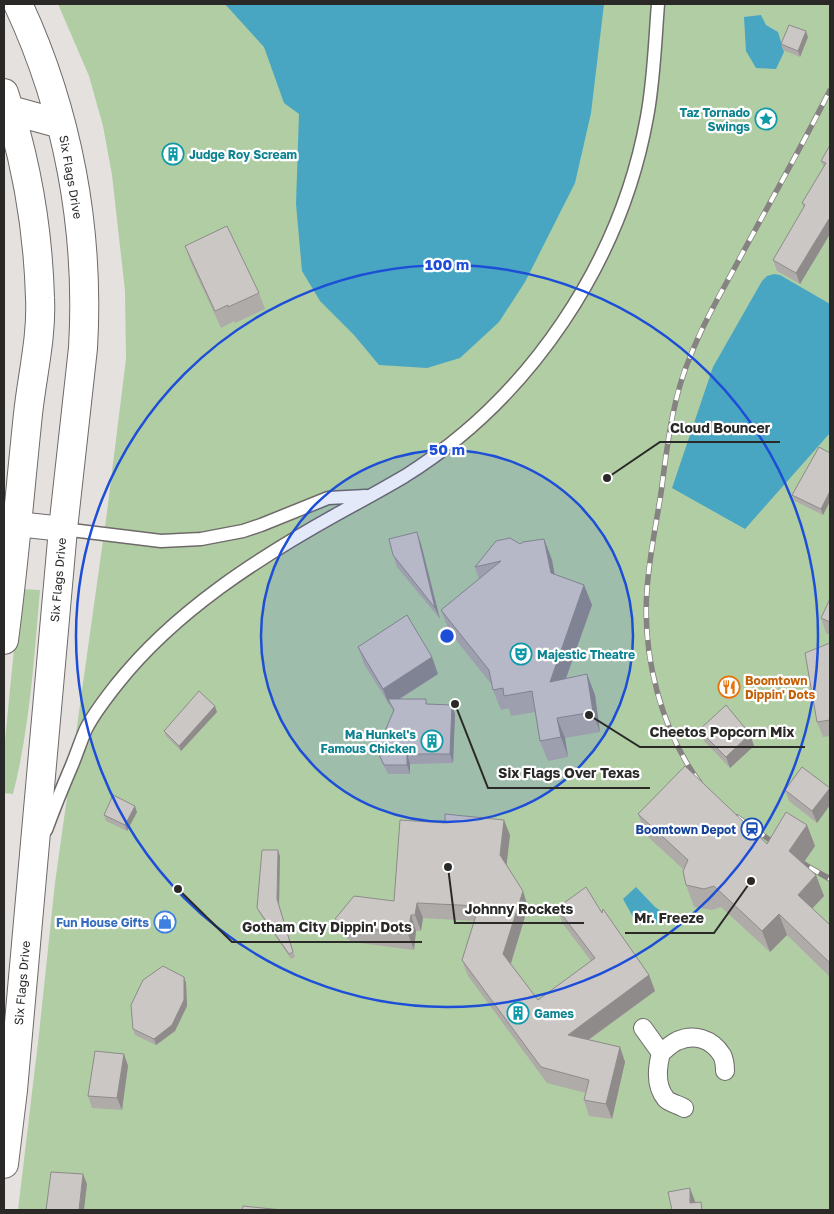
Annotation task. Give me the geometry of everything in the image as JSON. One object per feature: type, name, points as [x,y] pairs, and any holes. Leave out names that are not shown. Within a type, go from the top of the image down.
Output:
[{"type":"street","name":"Six Flags Drive","points":[[4,1164],[13,1090],[63,529],[85,320],[84,269],[79,213],[73,178],[61,124],[39,53],[18,4]]},
{"type":"street","points":[[7,102],[61,124]]},
{"type":"street","points":[[4,630],[10,523],[38,342],[40,300],[29,188],[7,102]]},
{"type":"street","points":[[10,523],[63,529]]},
{"type":"street","points":[[643,1028],[661,1053]]},
{"type":"street","points":[[684,1108],[667,1099],[659,1086],[658,1066],[661,1053],[676,1041],[700,1037],[713,1045],[723,1056],[725,1071]]},
{"type":"lane","points":[[33,860],[86,729],[134,663],[169,628],[223,586],[300,536],[429,460],[473,424],[541,353],[576,303],[601,255],[635,168],[647,116],[658,4]]},
{"type":"lane","points":[[63,529],[161,541],[202,539],[243,531],[328,498],[372,495]]},
{"type":"green space","points":[[58,4],[830,4],[830,1210],[18,1210],[55,883],[107,512],[126,359],[125,291],[112,175],[103,126],[89,76]]},
{"type":"green space","points":[[20,589],[40,590],[24,743],[13,794],[4,793],[4,750]]},
{"type":"water","points":[[225,4],[604,4],[591,113],[575,183],[525,282],[499,322],[460,358],[427,368],[379,365],[354,335],[320,301],[302,271],[296,204],[299,114],[284,103],[264,47]]},
{"type":"water","points":[[761,15],[766,25],[778,32],[784,52],[776,69],[756,68],[746,51],[744,17]]},
{"type":"water","points":[[780,275],[830,304],[830,433],[745,529],[672,488],[713,367],[762,281],[767,276]]},
{"type":"water","points":[[636,887],[661,911],[661,921],[653,925],[646,921],[637,924],[623,899]]},
{"type":"building","points":[[789,25],[806,31],[798,51],[781,44]]},
{"type":"building","points":[[830,145],[830,219],[796,273],[773,260],[805,205],[802,203],[826,163],[821,161]]},
{"type":"building","points":[[227,226],[259,293],[215,311],[185,246]]},
{"type":"building","points":[[819,447],[830,453],[830,491],[821,509],[792,495]]},
{"type":"building","points":[[417,532],[435,608],[393,555],[389,539]]},
{"type":"building","name":"Majestic Theatre","points":[[510,538],[520,544],[544,539],[551,573],[584,585],[550,682],[587,674],[593,712],[557,718],[561,737],[540,741],[532,691],[504,696],[503,688],[493,690],[489,670],[441,610],[501,561],[475,567],[496,541]]},
{"type":"building","points":[[830,599],[830,622],[821,618]]},
{"type":"building","points":[[407,615],[432,657],[383,689],[358,647]]},
{"type":"building","points":[[830,643],[830,720],[817,722],[805,653]]},
{"type":"building","points":[[199,691],[215,706],[179,746],[164,731]]},
{"type":"building","points":[[388,699],[426,699],[426,704],[452,705],[450,754],[407,754],[407,765],[384,765],[368,731],[385,731],[394,710]]},
{"type":"building","points":[[726,705],[750,734],[726,757],[699,730]]},
{"type":"building","points":[[685,766],[767,844],[786,812],[807,825],[789,851],[816,875],[798,895],[830,925],[830,963],[779,914],[762,931],[714,886],[704,889],[686,885],[683,871],[688,860],[638,814]]},
{"type":"building","points":[[802,767],[830,788],[812,811],[785,790]]},
{"type":"building","points":[[113,795],[135,806],[125,825],[104,815]]},
{"type":"building","points":[[445,814],[504,820],[500,855],[523,891],[503,954],[538,1000],[595,958],[557,908],[586,887],[602,913],[603,909],[649,975],[568,1035],[620,1047],[606,1104],[584,1100],[589,1080],[541,1067],[462,960],[479,906],[417,903],[415,915],[411,915],[408,934],[346,926],[335,919],[354,896],[394,901],[400,820],[445,823]]},
{"type":"building","points":[[262,850],[278,850],[277,899],[293,952],[289,954],[257,908]]},
{"type":"building","points":[[163,966],[184,977],[184,1000],[172,1025],[154,1039],[133,1029],[131,1005],[143,980]]},
{"type":"building","points":[[95,1051],[124,1054],[117,1098],[88,1096]]},
{"type":"building","points":[[51,1172],[83,1174],[79,1210],[46,1210]]},
{"type":"building","points":[[690,1188],[690,1203],[701,1202],[702,1210],[672,1210],[668,1192]]},
{"type":"building","points":[[243,1206],[282,1210],[242,1210]]},
{"type":"railway","points":[[700,783],[686,762],[665,716],[651,666],[646,615],[651,554],[674,407],[684,373],[716,301],[830,90]]},
{"type":"railway","points":[[737,817],[807,866],[830,879]]},
{"type":"place","name":"Taz Tornado Swings","points":[[766,119]]},
{"type":"place","name":"Judge Roy Scream","points":[[173,154]]},
{"type":"place","name":"Cloud Bouncer","points":[[607,478]]},
{"type":"place","name":"Majestic Theatre","points":[[521,654]]},
{"type":"place","name":"Boomtown Dippin' Dots","points":[[729,687]]},
{"type":"place","name":"Six Flags Over Texas","points":[[455,704]]},
{"type":"place","name":"Cheetos Popcorn Mix","points":[[589,715]]},
{"type":"place","name":"Ma Hunkel's Famous Chicken","points":[[432,741]]},
{"type":"place","name":"Boomtown Depot","points":[[752,829]]},
{"type":"place","name":"Johnny Rockets","points":[[448,867]]},
{"type":"place","name":"Mr. Freeze","points":[[751,881]]},
{"type":"place","name":"Gotham City Dippin' Dots","points":[[178,889]]},
{"type":"place","name":"Fun House Gifts","points":[[165,922]]},
{"type":"place","name":"Games","points":[[518,1013]]}]
